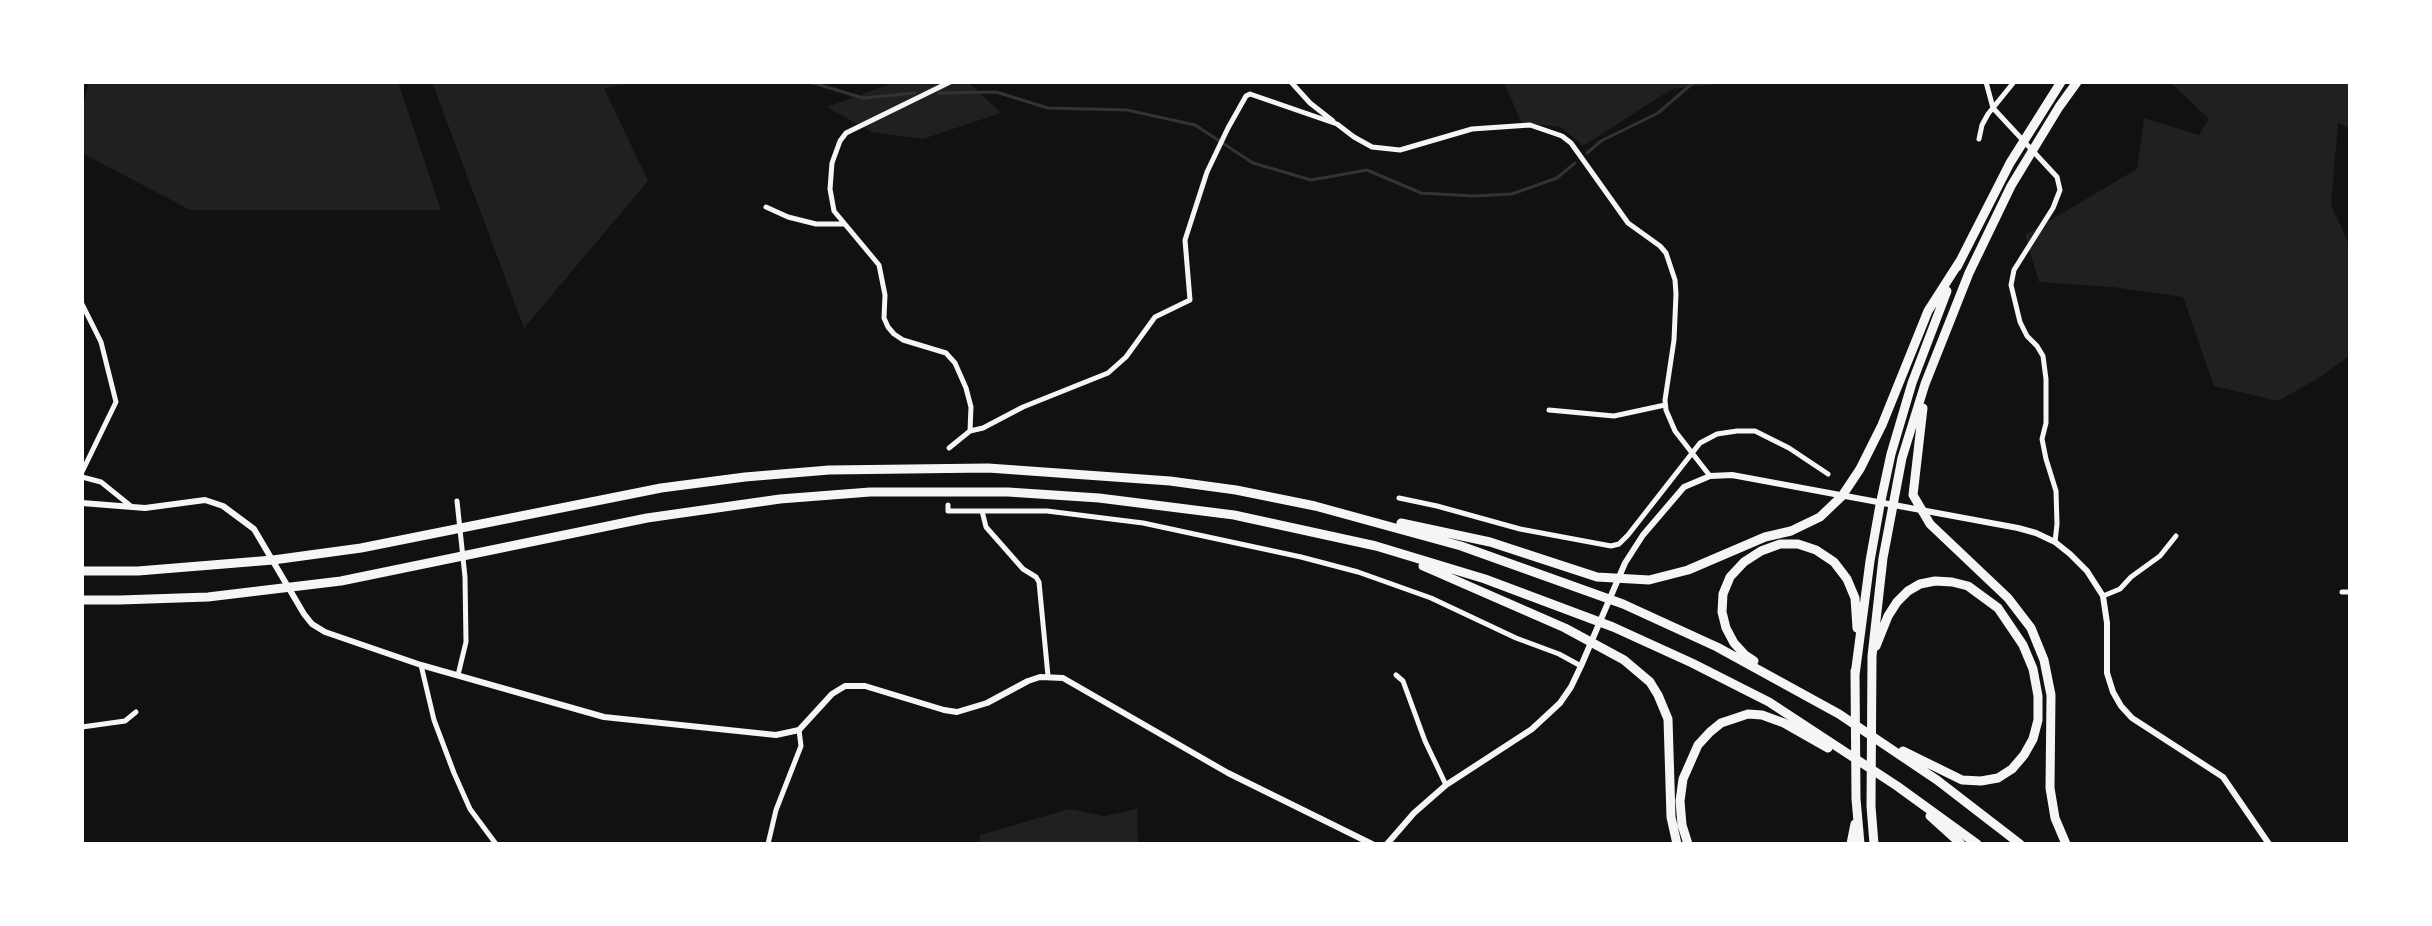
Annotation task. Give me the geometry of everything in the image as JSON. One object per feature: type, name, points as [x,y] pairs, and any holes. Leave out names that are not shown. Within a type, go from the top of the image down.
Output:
[{"type":"highway","points":[[1856,680],[1870,561],[1891,454],[1912,383],[1960,261],[2010,163],[2061,82]]},
{"type":"highway","points":[[1875,844],[1871,806],[1872,656],[1883,558],[1902,458],[1925,384],[1969,273],[2011,186],[2077,82]]},
{"type":"highway","points":[[82,571],[138,571],[273,560],[361,548],[661,488],[745,477],[829,470],[988,468],[1155,480],[1236,490],[1490,542],[1597,577],[1649,580],[1688,570],[1765,537],[1791,531],[1820,517],[1842,496],[1860,469],[1882,425],[1928,311],[1960,261]]},
{"type":"highway","points":[[1925,384],[1913,495],[1930,524],[2008,598],[2031,628],[2044,660],[2051,695],[2050,788],[2055,818],[2066,844]]},
{"type":"highway","points":[[82,600],[208,597],[341,581],[647,518],[780,499],[870,492],[1008,492],[1099,498],[1234,515],[1376,546],[1485,579],[1553,603],[1692,663],[1769,702],[1897,786],[1977,844]]},
{"type":"highway","points":[[1315,506],[1461,546],[1623,604],[1717,647],[1797,689]]},
{"type":"highway","points":[[1860,844],[1856,799],[1856,680],[1855,598],[1847,579],[1834,562],[1816,550],[1798,544],[1780,544],[1744,562],[1730,577],[1723,594],[1722,612],[1734,643],[1745,655],[1797,689],[1886,744],[2020,844]]},
{"type":"highway","points":[[1376,546],[1565,628],[1624,660],[1650,682],[1668,719],[1671,817],[1677,844]]},
{"type":"highway","points":[[1872,656],[1888,616],[1908,591],[1935,581],[1952,582],[1968,586],[1998,608],[2023,645],[2033,669],[2038,720],[2033,739],[2012,769],[1998,778],[1962,780],[1886,744]]},
{"type":"highway","points":[[1688,844],[1682,825],[1680,801],[1683,779],[1698,745],[1710,732],[1733,718],[1748,714],[1762,715],[1784,723],[1897,786],[1961,844]]},
{"type":"highway","points":[[1851,844],[1857,817]]},
{"type":"street","points":[[950,82],[846,133],[832,163],[830,189],[834,211],[879,265],[885,295],[884,318],[894,334],[903,340],[946,353],[955,363],[969,398],[970,431]]},
{"type":"street","points":[[1291,82],[1310,103],[1372,147],[1400,150],[1472,129],[1530,125],[1562,136],[1571,143],[1628,223],[1666,253],[1676,294],[1674,340],[1665,405],[1675,431],[1710,476]]},
{"type":"street","points":[[1986,82],[1993,108],[2057,177],[2060,190],[2053,208],[2018,262],[2011,285],[2020,322],[2043,356],[2046,423],[2042,439],[2056,491],[2055,542]]},
{"type":"street","points":[[1979,139],[1982,125],[2014,82]]},
{"type":"street","points":[[949,448],[970,431],[1108,373],[1126,357],[1155,317],[1190,300],[1185,240],[1207,172],[1246,96],[1250,94],[1337,124]]},
{"type":"street","points":[[766,207],[816,224],[844,224]]},
{"type":"street","points":[[82,304],[101,342],[116,402],[82,474],[101,482],[133,508]]},
{"type":"street","points":[[1549,410],[1614,416],[1665,405]]},
{"type":"street","points":[[1399,498],[1520,529],[1611,546],[1619,544],[1628,535],[1700,443],[1717,434],[1755,431],[1789,448],[1828,474]]},
{"type":"street","points":[[1387,844],[1414,813],[1446,785],[1532,729],[1560,703],[1581,666],[1625,563],[1643,535],[1684,487],[1710,476],[1732,475],[2018,528],[2055,542],[2087,571],[2103,596],[2107,623],[2107,673],[2121,706],[2132,718],[2223,777],[2269,844]]},
{"type":"street","points":[[82,503],[156,508],[196,501],[213,502],[245,521],[259,536],[312,624],[340,638],[421,665],[604,717],[776,735],[799,730],[832,694],[845,686],[865,686],[957,712],[987,703],[1028,681],[1048,676],[1063,678],[1228,773],[1372,844]]},
{"type":"street","points":[[457,501],[465,577],[466,642],[458,675]]},
{"type":"street","points":[[948,505],[948,511],[1047,511],[1143,523],[1344,568],[1431,598],[1581,666]]},
{"type":"street","points":[[982,511],[986,527],[1009,555],[1039,582],[1048,676]]},
{"type":"street","points":[[2103,596],[2120,589],[2160,556],[2176,536]]},
{"type":"street","points":[[2342,592],[2350,592]]},
{"type":"street","points":[[421,665],[434,720],[454,773],[470,809],[496,844]]},
{"type":"street","points":[[1396,675],[1403,681],[1425,741],[1446,785]]},
{"type":"street","points":[[82,727],[125,721],[136,712]]},
{"type":"street","points":[[768,844],[776,810],[801,746],[799,730]]},
{"type":"shaded area","points":[[89,82],[398,82],[441,210],[190,210],[82,153],[82,110]]},
{"type":"shaded area","points":[[432,82],[641,82],[604,88],[648,181],[524,328]]},
{"type":"shaded area","points":[[896,82],[968,82],[1001,113],[923,139],[872,132],[827,107]]},
{"type":"shaded area","points":[[1504,82],[1736,82],[1672,89],[1583,146],[1561,127],[1521,122]]},
{"type":"shaded area","points":[[2170,82],[2350,82],[2350,128],[2338,123],[2331,205],[2350,246],[2350,355],[2322,376],[2278,401],[2214,386],[2183,297],[2112,287],[2039,282],[2025,235],[2137,169],[2144,118],[2199,135],[2209,119]]},
{"type":"shaded area","points":[[1069,809],[1104,816],[1137,809],[1138,844],[980,844],[980,835]]},
{"type":"waterway","points":[[810,82],[863,98],[915,93]]},
{"type":"waterway","points":[[1587,153],[1601,141],[1658,113],[1694,82]]},
{"type":"waterway","points":[[939,93],[996,92],[1048,108],[1127,110],[1195,125],[1253,163],[1311,180],[1367,170],[1421,193],[1474,196],[1512,194],[1557,178],[1575,163]]}]
